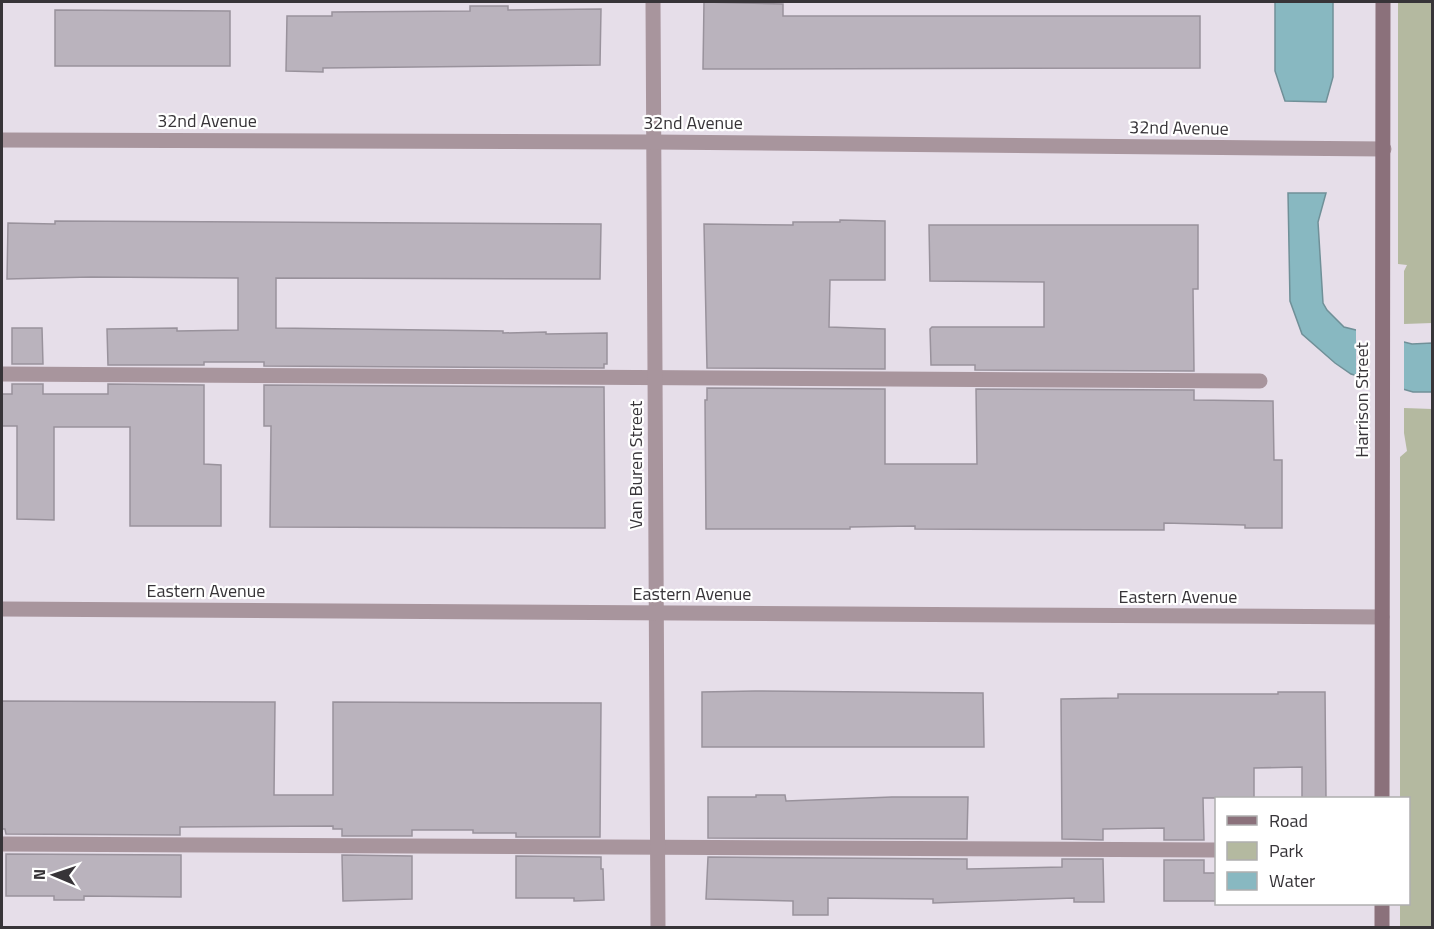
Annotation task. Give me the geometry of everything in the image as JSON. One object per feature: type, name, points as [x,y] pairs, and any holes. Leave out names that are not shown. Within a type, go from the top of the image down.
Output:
[{"type":"street","name":"Van Buren Street","points":[[653,2],[658,927]]},
{"type":"street","name":"Harrison Street","points":[[1382,797],[1383,2]]},
{"type":"street","name":"32nd Avenue","points":[[2,140],[653,142],[1384,149]]},
{"type":"street","points":[[2,374],[1260,381]]},
{"type":"street","name":"Eastern Avenue","points":[[2,609],[1382,617]]},
{"type":"street","points":[[2,844],[1215,850]]},
{"type":"street","points":[[1382,905],[1382,927]]},
{"type":"green space","points":[[1398,2],[1432,2],[1432,323],[1404,324],[1404,271],[1407,265],[1398,264]]},
{"type":"green space","points":[[1404,408],[1432,409],[1432,927],[1400,927],[1400,905],[1410,905],[1410,797],[1400,797],[1400,457],[1407,451]]},
{"type":"water","points":[[1275,2],[1333,2],[1333,77],[1326,102],[1285,101],[1275,71]]},
{"type":"water","points":[[1288,193],[1326,193],[1318,222],[1323,303],[1327,310],[1344,327],[1412,344],[1432,343],[1432,392],[1413,392],[1351,374],[1302,334],[1290,301]]},
{"type":"pier","points":[[1356,327],[1404,339],[1404,393],[1356,379]]},
{"type":"building","points":[[704,2],[783,4],[783,16],[1200,16],[1200,68],[703,69]]},
{"type":"building","points":[[470,6],[508,6],[508,10],[601,9],[600,65],[323,68],[323,72],[286,71],[287,16],[332,16],[332,12],[470,11]]},
{"type":"building","points":[[55,10],[230,11],[230,66],[55,66]]},
{"type":"building","points":[[840,220],[885,221],[885,280],[830,280],[829,327],[885,329],[885,369],[707,368],[704,224],[793,225],[793,222],[840,222]]},
{"type":"building","points":[[55,221],[601,224],[600,279],[276,278],[276,328],[503,331],[503,333],[546,332],[546,334],[607,333],[607,364],[604,364],[604,368],[264,366],[264,362],[204,362],[204,365],[108,365],[107,329],[238,330],[238,278],[7,279],[8,223],[55,224]]},
{"type":"building","points":[[929,225],[1198,225],[1198,289],[1193,289],[1194,371],[975,370],[975,365],[931,365],[930,329],[932,327],[1044,327],[1044,282],[930,281]]},
{"type":"building","points":[[12,328],[42,328],[43,364],[12,364]]},
{"type":"building","points":[[12,384],[43,384],[43,394],[108,394],[108,384],[204,385],[204,464],[221,465],[221,526],[130,526],[130,427],[54,427],[54,520],[17,519],[17,426],[2,426],[2,394],[12,394]]},
{"type":"building","points":[[264,385],[604,387],[605,528],[270,527],[271,426],[264,426]]},
{"type":"building","points":[[707,388],[885,389],[885,464],[977,464],[976,389],[1194,390],[1194,400],[1273,401],[1274,460],[1282,460],[1282,528],[1164,523],[1164,530],[915,529],[915,526],[850,527],[850,529],[706,529],[705,400],[707,400]]},
{"type":"building","points":[[702,692],[983,693],[984,747],[702,747]]},
{"type":"building","points":[[1278,692],[1325,692],[1326,797],[1302,797],[1302,767],[1254,768],[1254,797],[1203,798],[1204,840],[1164,840],[1164,828],[1103,829],[1103,840],[1062,839],[1061,699],[1118,698],[1118,694],[1278,694]]},
{"type":"building","points":[[2,701],[275,702],[274,795],[333,795],[333,702],[601,703],[600,837],[516,837],[516,833],[473,833],[473,830],[412,830],[412,836],[342,836],[342,829],[333,829],[333,826],[180,827],[180,835],[6,834],[5,829],[2,829]]},
{"type":"building","points":[[756,795],[785,795],[786,801],[968,797],[967,839],[708,838],[708,797],[756,797]]},
{"type":"building","points":[[6,854],[181,855],[181,897],[84,896],[84,900],[54,900],[54,896],[6,896]]},
{"type":"building","points":[[342,855],[412,856],[412,899],[343,901]]},
{"type":"building","points":[[516,856],[601,857],[604,900],[516,898]]},
{"type":"building","points":[[708,857],[967,859],[967,869],[1062,867],[1062,859],[1103,859],[1104,902],[1074,902],[1074,898],[933,903],[933,899],[828,898],[828,915],[793,915],[793,901],[706,899]]},
{"type":"building","points":[[1164,860],[1204,860],[1204,873],[1215,873],[1215,901],[1164,901]]}]
